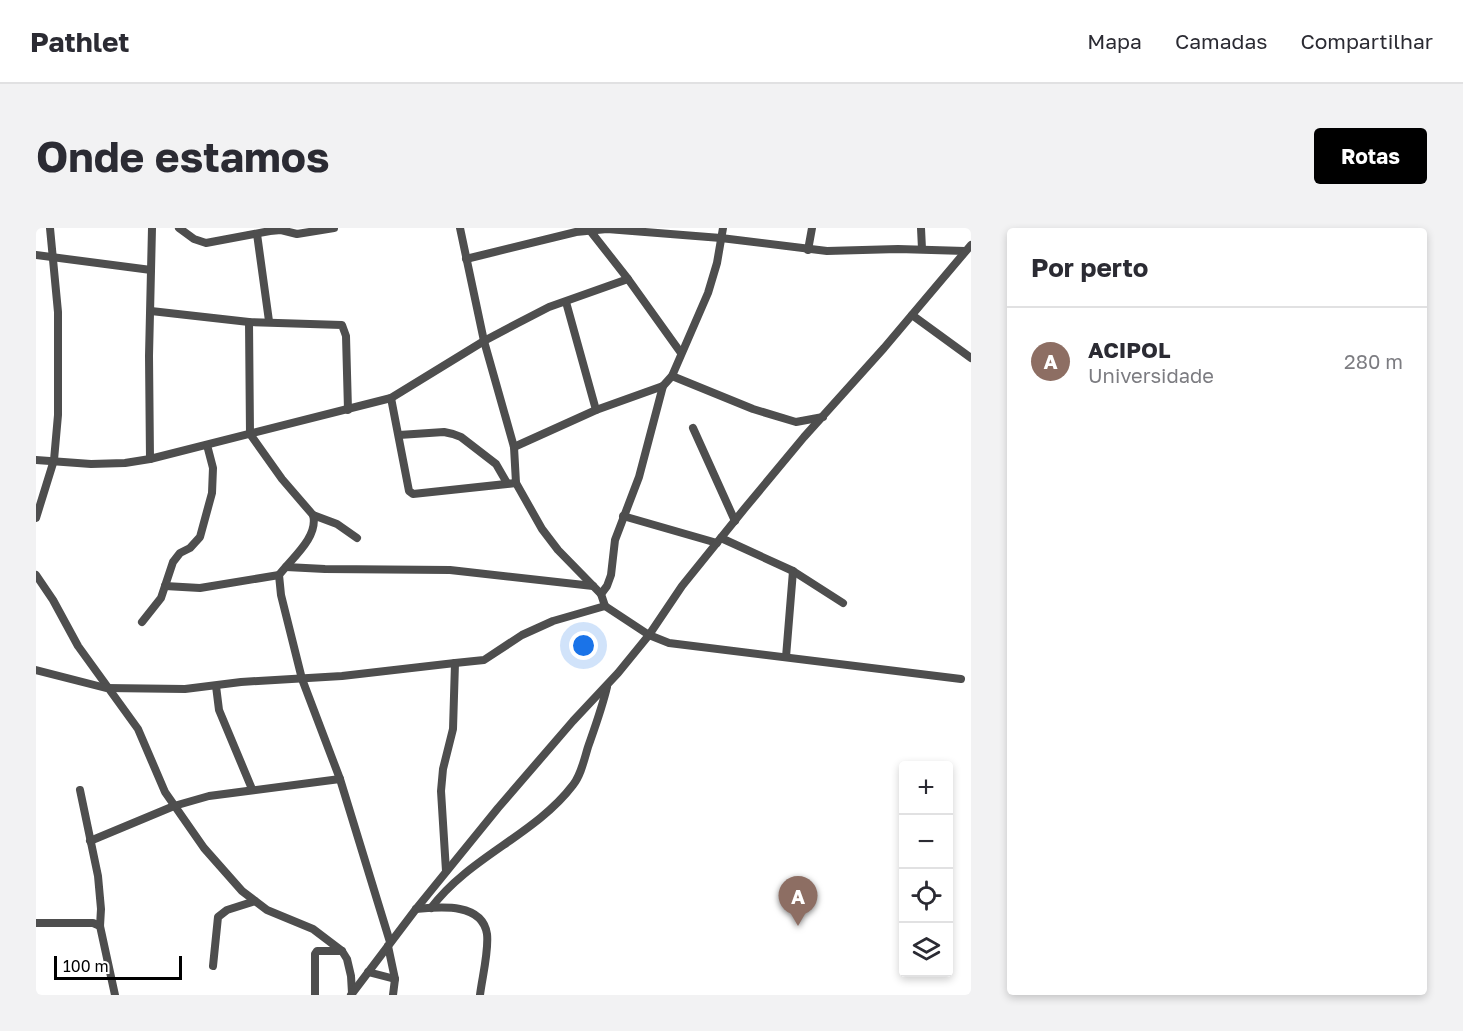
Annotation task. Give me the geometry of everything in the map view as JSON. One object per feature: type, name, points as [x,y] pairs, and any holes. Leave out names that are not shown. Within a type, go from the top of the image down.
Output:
[{"type":"street","points":[[36,518],[54,460],[59,359],[50,228]]},
{"type":"street","points":[[150,459],[149,356],[152,228]]},
{"type":"street","points":[[179,228],[194,239],[206,243],[281,229],[297,234],[334,228]]},
{"type":"street","points":[[460,228],[484,341],[514,447],[512,483]]},
{"type":"street","points":[[601,594],[611,575],[615,540],[639,477],[663,386],[672,376],[708,293],[717,263],[723,228]]},
{"type":"street","points":[[808,250],[813,228]]},
{"type":"street","points":[[921,228],[922,249]]},
{"type":"street","points":[[466,259],[589,229],[721,238],[827,251],[922,249],[941,251],[968,248]]},
{"type":"street","points":[[589,229],[681,353]]},
{"type":"street","points":[[257,234],[269,321]]},
{"type":"street","points":[[352,994],[446,871],[537,761],[607,685],[649,635],[682,586],[804,437],[968,248]]},
{"type":"street","points":[[941,251],[954,265]]},
{"type":"street","points":[[36,255],[151,270]]},
{"type":"street","points":[[36,460],[91,464],[125,463],[150,459],[392,398],[484,341],[549,307],[628,279]]},
{"type":"street","points":[[566,302],[596,410]]},
{"type":"street","points":[[151,310],[249,322],[269,321],[342,326],[346,336],[348,410]]},
{"type":"street","points":[[912,315],[971,358]]},
{"type":"street","points":[[165,586],[200,588],[279,575],[312,532],[314,521],[312,515],[282,479],[250,434],[249,322]]},
{"type":"street","points":[[672,376],[753,409],[796,422],[823,417]]},
{"type":"street","points":[[514,447],[596,410],[663,386]]},
{"type":"street","points":[[392,398],[409,491],[413,494],[512,483]]},
{"type":"street","points":[[796,422],[804,437]]},
{"type":"street","points":[[693,428],[735,522]]},
{"type":"street","points":[[399,435],[444,432],[453,434],[461,437],[496,464],[512,483],[558,550],[601,594],[605,606],[649,635],[677,645],[961,679]]},
{"type":"street","points":[[142,622],[161,598],[172,562],[200,537],[212,494],[213,468],[207,445]]},
{"type":"street","points":[[312,515],[337,524],[357,538]]},
{"type":"street","points":[[623,516],[719,541],[793,571],[843,603]]},
{"type":"street","points":[[286,567],[450,570],[593,586]]},
{"type":"street","points":[[786,657],[793,571]]},
{"type":"street","points":[[36,575],[78,646],[106,688],[138,729],[165,792],[204,848],[242,891],[267,910],[313,929],[342,951],[347,959],[351,976],[352,994]]},
{"type":"street","points":[[279,575],[281,595],[302,679],[340,779],[389,944],[395,979],[393,995]]},
{"type":"street","points":[[36,670],[106,688],[184,689],[484,660],[522,635],[553,621],[605,606]]},
{"type":"street","points":[[446,871],[441,790],[443,769],[453,729],[455,663]]},
{"type":"street","points":[[431,908],[473,868],[554,806],[574,784],[602,711],[607,685]]},
{"type":"street","points":[[216,686],[219,710],[252,789]]},
{"type":"street","points":[[90,841],[174,806],[208,796],[340,779]]},
{"type":"street","points":[[80,790],[98,876],[100,926],[115,995]]},
{"type":"street","points":[[213,966],[218,917],[227,910],[255,901]]},
{"type":"street","points":[[416,909],[431,908],[472,912],[483,925],[487,934],[480,995]]},
{"type":"street","points":[[36,923],[93,923],[100,926]]},
{"type":"street","points":[[315,995],[315,954],[317,951],[342,951]]},
{"type":"street","points":[[368,972],[395,979]]},
{"type":"place","name":"ACIPOL","points":[[798,926]]}]
